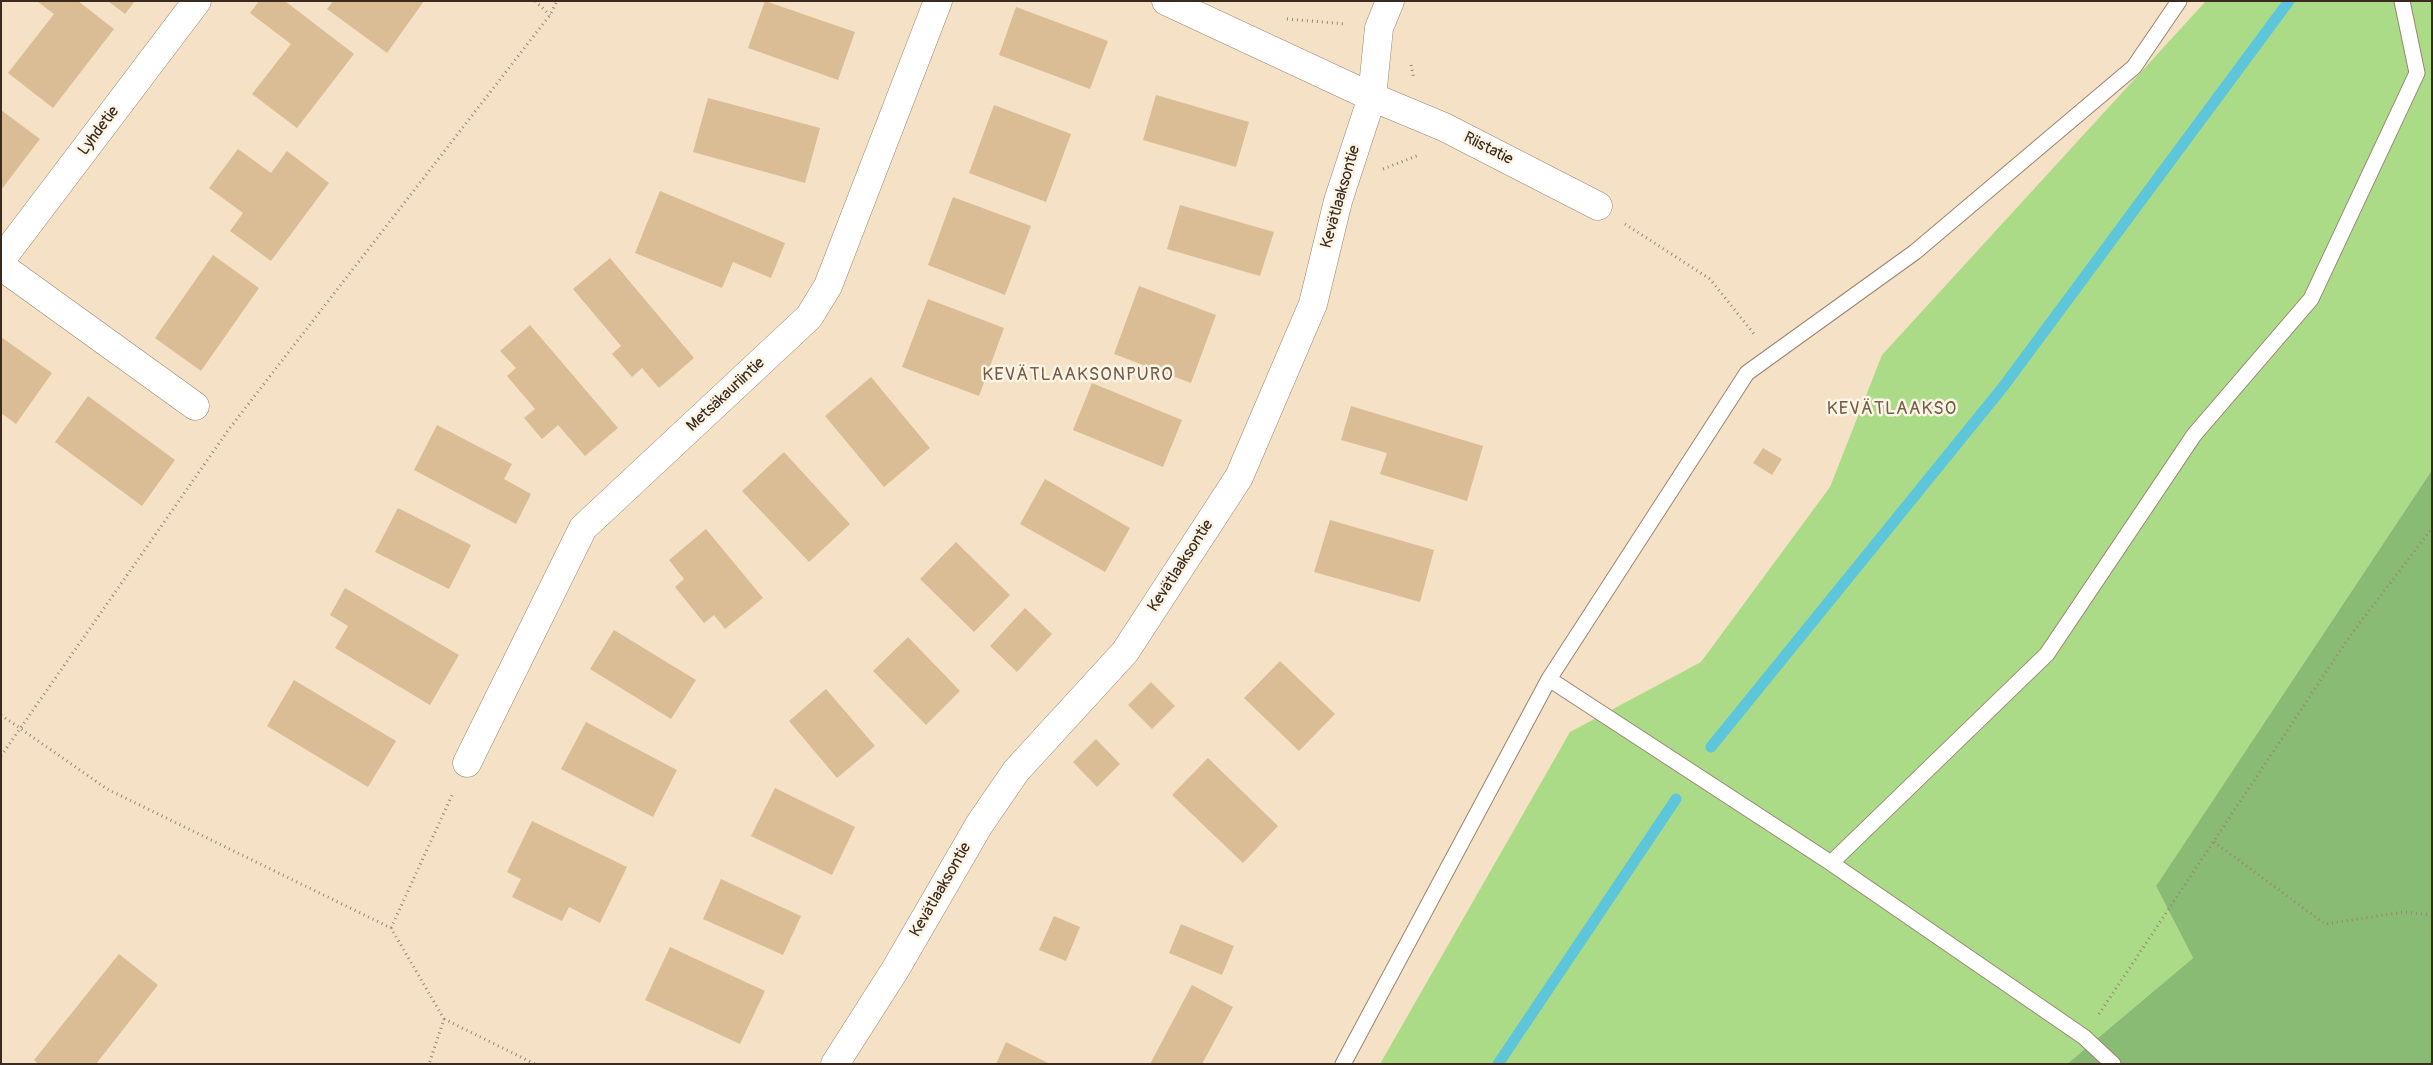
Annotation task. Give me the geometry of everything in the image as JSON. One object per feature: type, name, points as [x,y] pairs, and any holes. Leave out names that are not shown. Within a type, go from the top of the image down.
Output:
[{"type":"street","name":"Lyhdetie","points":[[1,260],[197,1]]},
{"type":"street","name":"Metsäkauriintie","points":[[467,763],[583,528],[809,317],[819,302],[832,277],[938,1]]},
{"type":"street","name":"Riistatie","points":[[1166,1],[1372,97],[1444,126],[1598,206]]},
{"type":"street","name":"Kevätlaaksontie","points":[[836,1064],[895,970],[979,825],[1016,771],[1125,652],[1239,477],[1313,304],[1338,201],[1372,97],[1379,28],[1390,1]]},
{"type":"street","points":[[1,266],[196,406]]},
{"type":"lane","points":[[1343,1064],[1549,679],[1747,373],[1915,252],[2134,67],[2179,1]]},
{"type":"lane","points":[[1831,863],[2047,654],[2194,435],[2311,299],[2417,73],[2402,1]]},
{"type":"lane","points":[[1549,679],[1831,863],[2084,1037],[2113,1064]]},
{"type":"path","points":[[535,1],[550,14]]},
{"type":"path","points":[[1,756],[229,430],[550,14],[557,1]]},
{"type":"path","points":[[1279,18],[1379,28]]},
{"type":"path","points":[[1410,62],[1414,79],[1421,84]]},
{"type":"path","points":[[1598,206],[1710,279],[1771,355]]},
{"type":"path","points":[[2084,1037],[2350,636],[2432,528]]},
{"type":"path","points":[[1,715],[108,788],[391,928],[444,1019],[535,1064]]},
{"type":"path","points":[[391,928],[467,763]]},
{"type":"path","points":[[2214,842],[2325,924],[2404,912],[2432,915]]},
{"type":"path","points":[[430,1064],[444,1019]]},
{"type":"green space","points":[[2206,1],[2432,1],[2432,470],[2156,886],[2193,958],[2067,1064],[1380,1064],[1570,732],[1701,662],[1830,487],[1882,355]]},
{"type":"green space","points":[[2432,470],[2432,1064],[2067,1064],[2193,958],[2156,886]]},
{"type":"building","points":[[37,1],[78,1],[114,29],[53,108],[8,73],[54,14]]},
{"type":"building","points":[[108,1],[135,1],[125,14]]},
{"type":"building","points":[[259,1],[285,1],[354,54],[297,128],[252,94],[291,44],[250,13]]},
{"type":"building","points":[[333,1],[424,1],[387,53],[327,9]]},
{"type":"building","points":[[765,1],[855,32],[838,80],[748,48]]},
{"type":"building","points":[[1016,7],[1108,41],[1090,89],[999,55]]},
{"type":"building","points":[[1156,95],[1249,122],[1236,167],[1143,140]]},
{"type":"building","points":[[708,98],[820,128],[805,183],[693,152]]},
{"type":"building","points":[[994,105],[1071,134],[1046,202],[969,173]]},
{"type":"building","points":[[1,110],[40,139],[1,190]]},
{"type":"building","points":[[238,149],[271,173],[287,151],[329,183],[271,261],[230,231],[243,213],[209,188]]},
{"type":"building","points":[[660,191],[785,243],[771,278],[733,262],[722,288],[635,253]]},
{"type":"building","points":[[953,197],[1031,226],[1005,295],[928,265]]},
{"type":"building","points":[[1180,205],[1274,232],[1260,276],[1167,249]]},
{"type":"building","points":[[213,255],[259,288],[201,371],[155,338]]},
{"type":"building","points":[[610,258],[694,358],[659,388],[642,368],[632,377],[612,354],[621,346],[573,289]]},
{"type":"building","points":[[1139,286],[1216,315],[1191,383],[1114,354]]},
{"type":"building","points":[[928,299],[1004,328],[979,396],[902,367]]},
{"type":"building","points":[[530,325],[618,428],[585,456],[558,425],[542,439],[524,418],[535,409],[507,376],[516,368],[500,351]]},
{"type":"building","points":[[1,337],[52,373],[16,424],[1,413]]},
{"type":"building","points":[[871,377],[930,448],[884,487],[825,416]]},
{"type":"building","points":[[1092,383],[1182,420],[1163,467],[1073,430]]},
{"type":"building","points":[[88,396],[175,460],[142,506],[55,442]]},
{"type":"building","points":[[1351,406],[1483,446],[1467,501],[1380,474],[1387,453],[1341,440]]},
{"type":"building","points":[[437,425],[512,464],[504,479],[531,494],[516,524],[414,470]]},
{"type":"building","points":[[1763,448],[1782,459],[1772,475],[1753,463]]},
{"type":"building","points":[[784,452],[850,524],[809,562],[742,491]]},
{"type":"building","points":[[1045,479],[1130,528],[1105,572],[1020,524]]},
{"type":"building","points":[[398,508],[471,545],[449,589],[375,552]]},
{"type":"building","points":[[1330,520],[1434,550],[1420,602],[1314,572]]},
{"type":"building","points":[[706,529],[763,598],[725,629],[714,615],[704,623],[675,587],[684,579],[669,560]]},
{"type":"building","points":[[956,542],[1010,595],[974,632],[920,579]]},
{"type":"building","points":[[345,588],[459,655],[430,705],[335,648],[348,626],[330,615]]},
{"type":"building","points":[[1025,608],[1052,634],[1017,672],[990,646]]},
{"type":"building","points":[[614,630],[696,680],[671,719],[590,669]]},
{"type":"building","points":[[908,637],[960,691],[926,725],[873,671]]},
{"type":"building","points":[[1280,661],[1335,714],[1299,751],[1244,698]]},
{"type":"building","points":[[294,680],[396,741],[368,787],[267,726]]},
{"type":"building","points":[[1151,682],[1175,706],[1152,729],[1128,705]]},
{"type":"building","points":[[826,689],[875,746],[837,778],[789,721]]},
{"type":"building","points":[[586,722],[677,770],[653,817],[561,769]]},
{"type":"building","points":[[1096,739],[1120,764],[1097,787],[1073,762]]},
{"type":"building","points":[[1208,758],[1278,826],[1243,863],[1172,795]]},
{"type":"building","points":[[775,788],[855,827],[832,875],[751,836]]},
{"type":"building","points":[[532,821],[627,867],[600,923],[569,907],[562,921],[512,897],[521,879],[507,872]]},
{"type":"building","points":[[721,879],[801,916],[783,955],[703,919]]},
{"type":"building","points":[[1054,916],[1080,927],[1066,961],[1039,950]]},
{"type":"building","points":[[1181,924],[1234,946],[1222,975],[1169,953]]},
{"type":"building","points":[[670,947],[765,991],[740,1044],[645,1000]]},
{"type":"building","points":[[119,954],[158,985],[96,1064],[38,1064],[34,1060]]},
{"type":"building","points":[[1192,985],[1233,1007],[1202,1064],[1150,1064]]},
{"type":"building","points":[[1006,1042],[1050,1064],[996,1064]]},
{"type":"waterway","points":[[1711,747],[2003,387],[2289,1]]},
{"type":"waterway","points":[[1498,1064],[1676,799]]},
{"type":"district","name":"KEVÄTLAAKSONPURO","points":[[1078,375]]},
{"type":"district","name":"KEVÄTLAAKSO","points":[[1892,409]]}]
